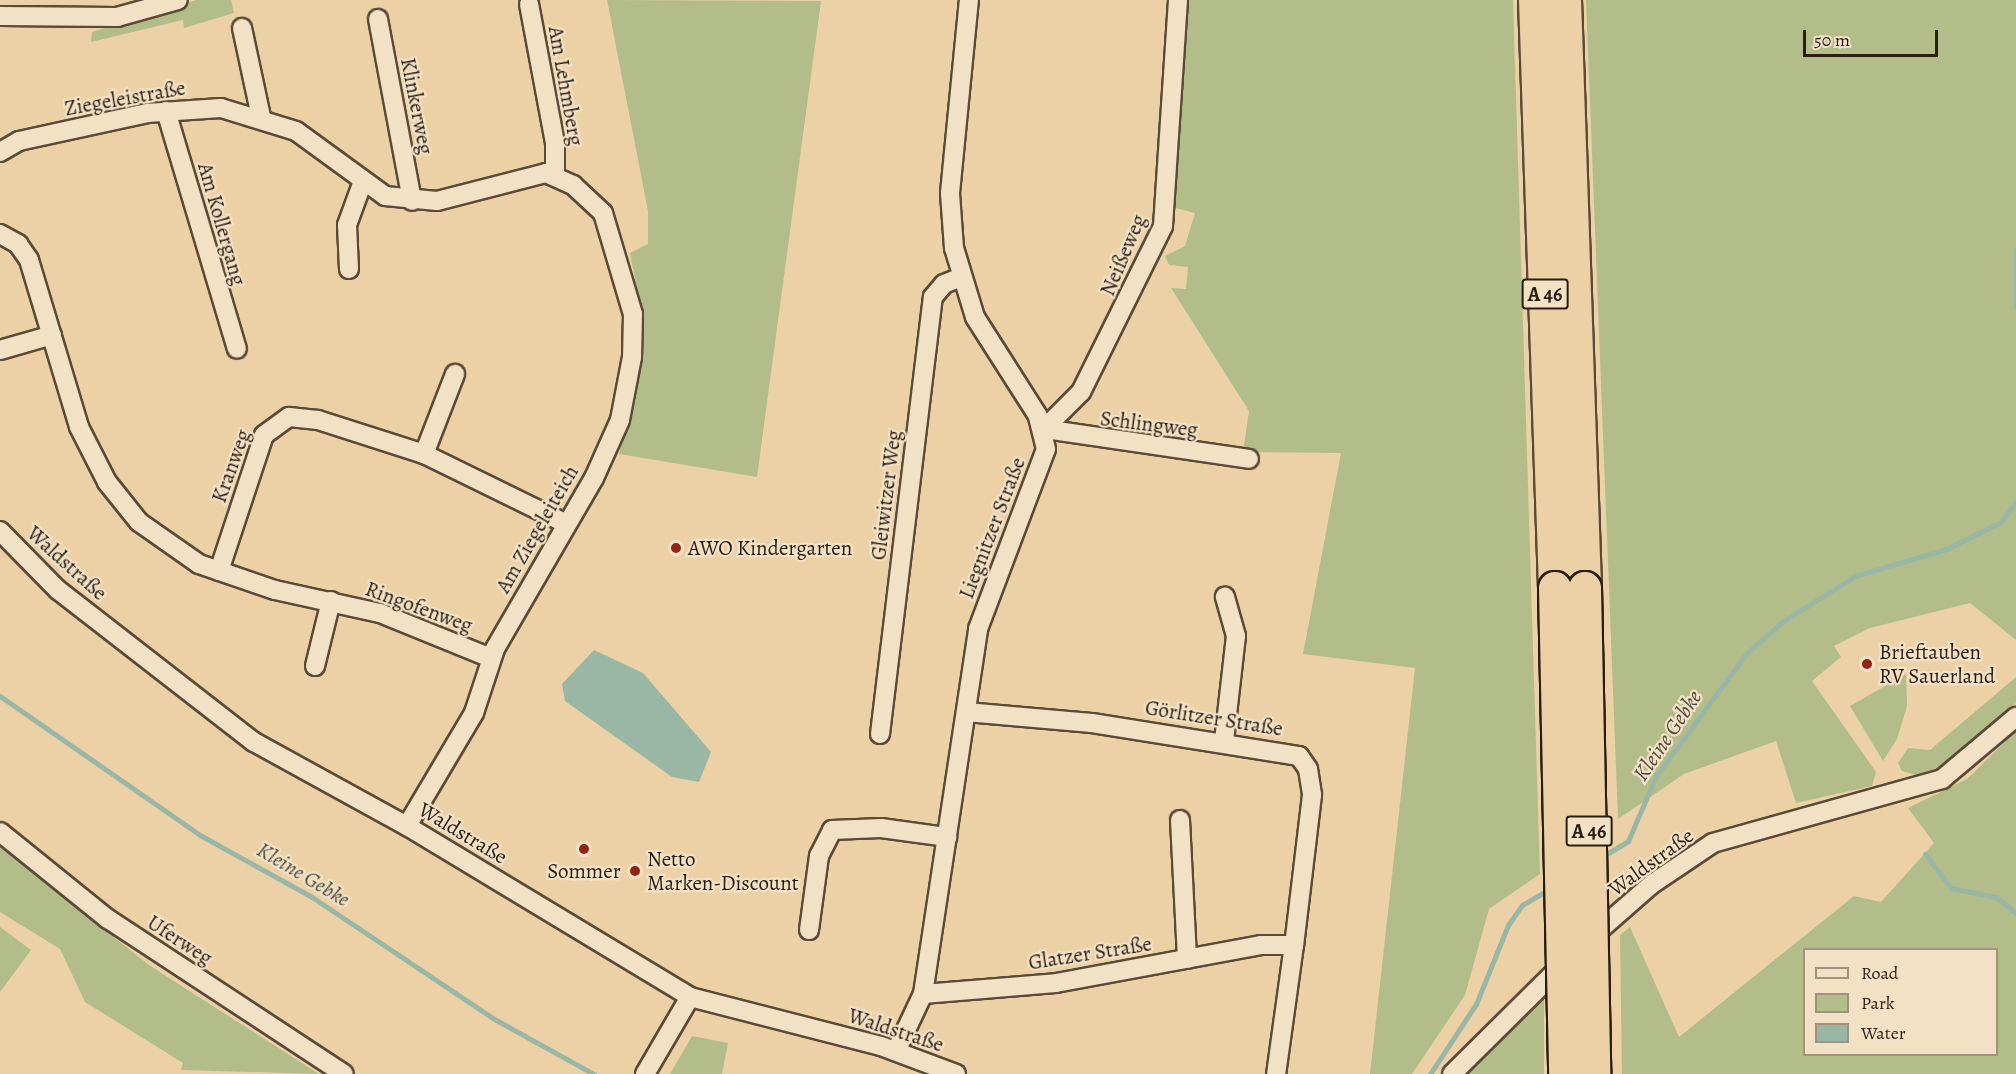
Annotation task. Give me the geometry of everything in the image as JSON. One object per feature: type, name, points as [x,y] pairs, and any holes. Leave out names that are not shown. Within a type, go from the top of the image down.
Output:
[{"type":"highway","name":"A 46","points":[[1535,0],[1570,588],[1594,1074]]},
{"type":"highway","name":"A 46","points":[[1565,0],[1570,588],[1565,1074]]},
{"type":"street","points":[[0,16],[117,16],[178,0]]},
{"type":"street","points":[[969,0],[950,194],[961,278],[992,350],[1044,429]]},
{"type":"street","name":"Neißeweg","points":[[1044,429],[1081,392],[1163,226],[1178,0]]},
{"type":"street","name":"Am Lehmberg","points":[[530,4],[555,143],[555,175]]},
{"type":"street","name":"Klinkerweg","points":[[378,19],[412,201]]},
{"type":"street","points":[[242,28],[261,117]]},
{"type":"street","name":"Ziegeleistraße","points":[[0,152],[19,141],[166,111],[220,108],[261,117],[296,131],[362,184],[412,201],[450,199],[529,174],[555,175]]},
{"type":"street","name":"Am Kollergang","points":[[166,111],[237,349]]},
{"type":"street","name":"Am Ziegeleiteich","points":[[407,826],[474,713],[491,658],[613,437],[630,377],[633,314],[612,237],[599,207],[555,175]]},
{"type":"street","points":[[349,268],[347,225],[362,184]]},
{"type":"street","name":"Ringofenweg","points":[[0,234],[18,244],[29,260],[79,427],[117,496],[167,545],[219,571],[421,627],[491,658]]},
{"type":"street","name":"Gleiwitzer Weg","points":[[880,734],[933,297],[944,284],[961,278]]},
{"type":"street","points":[[0,350],[52,335]]},
{"type":"street","points":[[424,454],[455,374]]},
{"type":"street","name":"Kranweg","points":[[219,571],[260,446],[275,423],[289,417],[318,420],[424,454],[565,523]]},
{"type":"street","name":"Schlingweg","points":[[1044,429],[1249,459]]},
{"type":"street","name":"Liegnitzer Straße","points":[[896,1051],[923,994],[980,622],[1040,472],[1044,429]]},
{"type":"street","name":"Waldstraße","points":[[0,531],[58,590],[254,742],[407,826],[690,997],[896,1051],[956,1074]]},
{"type":"street","points":[[1224,741],[1236,636],[1225,597]]},
{"type":"street","name":"Ringofenweg","points":[[315,666],[331,601]]},
{"type":"street","name":"Görlitzer Straße","points":[[966,712],[1224,741],[1291,752],[1311,776],[1294,945],[1276,1074]]},
{"type":"street","name":"Waldstraße","points":[[1452,1074],[1552,973],[1682,862],[1713,843],[1759,828],[1942,779],[2016,717]]},
{"type":"street","points":[[1180,820],[1187,959]]},
{"type":"street","points":[[809,930],[819,856],[832,830],[881,828],[947,837]]},
{"type":"street","name":"Uferweg","points":[[0,832],[108,919],[344,1074]]},
{"type":"street","name":"Glatzer Straße","points":[[923,994],[1056,983],[1261,945],[1294,945]]},
{"type":"street","points":[[645,1074],[690,997]]},
{"type":"green space","points":[[196,0],[231,0],[234,13],[184,28],[183,20],[91,42],[92,32]]},
{"type":"green space","points":[[607,0],[821,1],[757,477],[619,454],[643,359],[642,314],[630,253],[648,244],[648,211]]},
{"type":"green space","points":[[1184,0],[1513,0],[1540,874],[1489,909],[1465,995],[1412,1074],[1370,1074],[1415,668],[1303,654],[1341,453],[1243,452],[1249,411],[1171,288],[1186,289],[1188,267],[1169,265],[1165,256],[1185,246],[1195,213],[1172,207]]},
{"type":"green space","points":[[1586,0],[2016,0],[2016,640],[1970,603],[1870,628],[1834,646],[1841,657],[1812,681],[1876,772],[1872,786],[1796,803],[1776,741],[1684,774],[1618,819]]},
{"type":"green space","points":[[1906,674],[1907,706],[1897,739],[1883,761],[1850,706]]},
{"type":"green space","points":[[2016,677],[2016,703],[1954,761],[1919,776],[1902,771],[1898,763],[1908,748],[1930,750]]},
{"type":"green space","points":[[2016,731],[2016,1074],[1622,1074],[1620,935],[1630,927],[1679,1037],[1854,896],[1881,902],[1934,843],[1908,808],[1967,779]]},
{"type":"green space","points":[[0,847],[149,965],[319,1074],[181,1070],[183,1063],[85,1002],[60,949],[0,912]]},
{"type":"green space","points":[[0,927],[31,950],[0,992]]},
{"type":"green space","points":[[1544,992],[1544,1074],[1467,1074]]},
{"type":"green space","points":[[692,1036],[728,1043],[722,1074],[670,1074]]},
{"type":"water","points":[[594,650],[643,673],[711,752],[699,782],[672,777],[565,701],[562,684]]},
{"type":"waterway","name":"Kleine Gebke","points":[[2016,249],[2016,308]]},
{"type":"waterway","name":"Kleine Gebke","points":[[1600,858],[1628,841],[1656,776],[1746,654],[1782,622],[1855,576],[1946,549],[2001,522],[2016,502]]},
{"type":"waterway","name":"Kleine Gebke","points":[[0,696],[200,835],[312,897],[496,1020],[594,1074]]},
{"type":"waterway","points":[[1925,854],[1951,888],[1996,897],[2016,913]]},
{"type":"waterway","name":"Kleine Gebke","points":[[1430,1074],[1476,1004],[1508,925],[1522,905],[1551,888]]},
{"type":"place","name":"AWO Kindergarten","points":[[676,548]]},
{"type":"place","name":"Brieftauben RV Sauerland","points":[[1867,664]]},
{"type":"place","name":"Sommer","points":[[584,849]]},
{"type":"place","name":"Netto Marken-Discount","points":[[635,871]]}]
